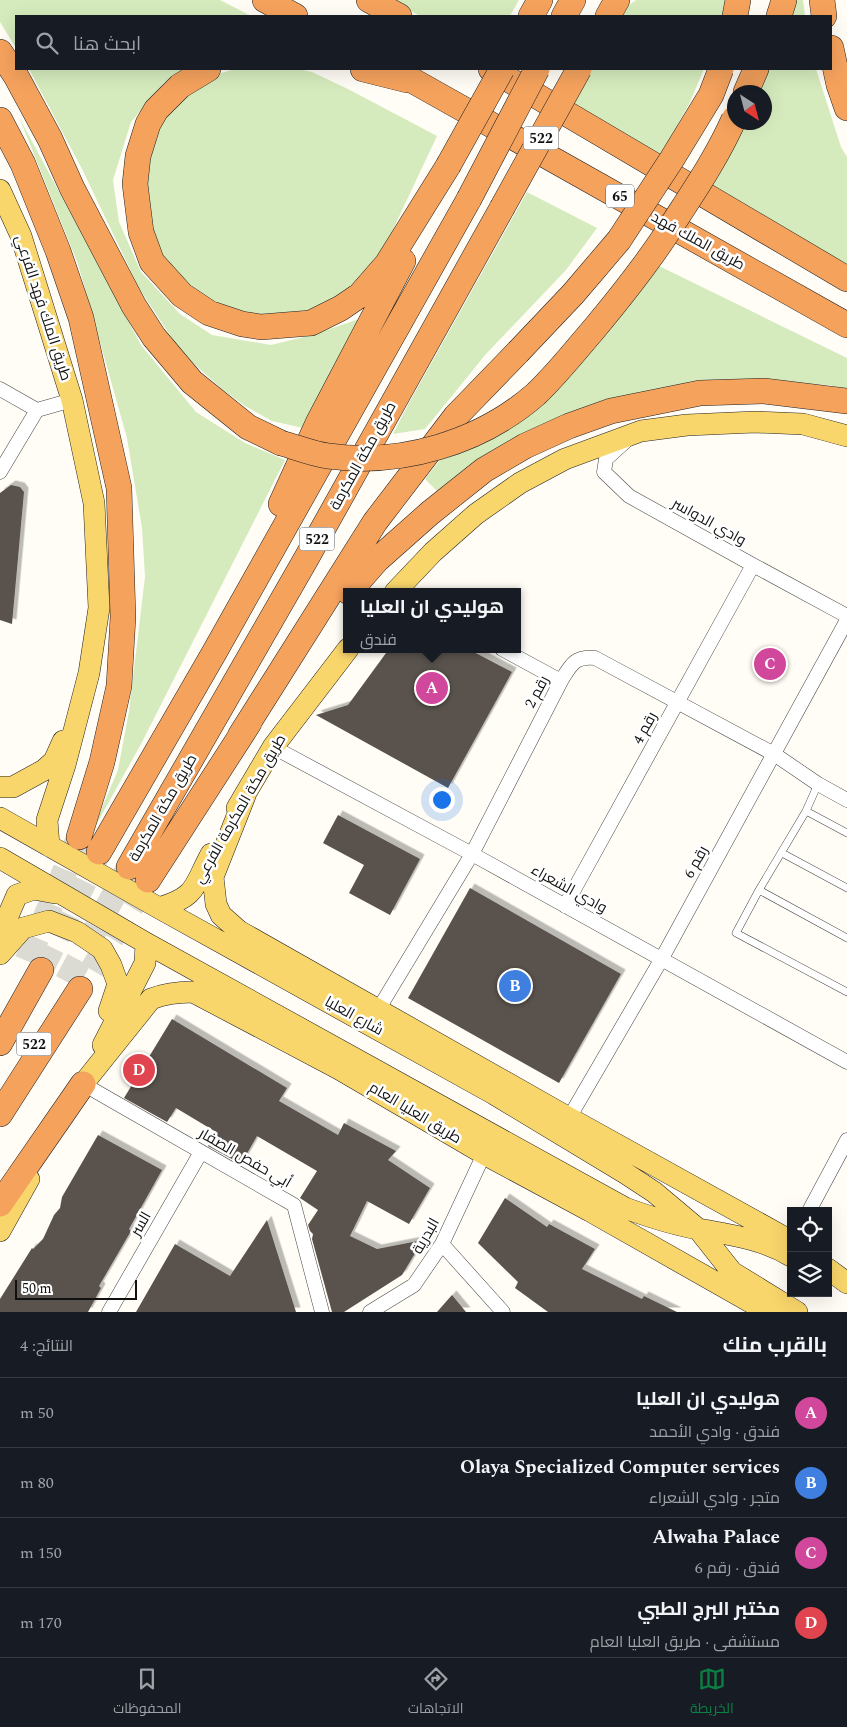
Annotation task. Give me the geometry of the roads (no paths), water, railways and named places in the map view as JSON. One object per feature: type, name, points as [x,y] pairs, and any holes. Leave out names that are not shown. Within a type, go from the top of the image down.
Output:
[{"type":"highway","points":[[265,0],[293,15]]},
{"type":"highway","points":[[369,0],[397,15]]},
{"type":"highway","points":[[384,0],[406,15]]},
{"type":"highway","points":[[532,15],[540,0]]},
{"type":"highway","points":[[565,15],[573,0]]},
{"type":"highway","points":[[609,15],[617,0]]},
{"type":"highway","points":[[735,15],[738,0]]},
{"type":"highway","points":[[779,15],[784,0]]},
{"type":"highway","points":[[822,0],[824,15]]},
{"type":"highway","points":[[0,52],[16,76],[50,139],[72,188],[134,306],[154,337],[192,382],[248,427],[281,443],[326,456],[381,458],[427,452],[485,428],[535,394],[567,362],[648,262],[710,165],[728,130]]},
{"type":"highway","points":[[832,53],[839,85],[847,108]]},
{"type":"highway","points":[[206,70],[180,86],[156,110],[148,124],[138,156],[135,184],[141,232],[152,262],[182,295],[209,313],[242,324],[268,327],[312,323],[341,308],[360,295],[387,264],[448,166],[501,70]]},
{"type":"highway","points":[[367,70],[418,83]]},
{"type":"highway","name":"طريق الملك فهد","points":[[394,70],[847,325]]},
{"type":"highway","points":[[493,70],[847,279]]},
{"type":"highway","name":"522","points":[[99,852],[214,653],[469,199],[536,70]]},
{"type":"highway","name":"طريق مكة المكرمة","points":[[240,736],[139,874],[306,559],[578,70]]},
{"type":"highway","points":[[240,736],[375,522],[456,416],[572,294],[619,240],[711,95],[721,70]]},
{"type":"highway","points":[[749,85],[756,70]]},
{"type":"highway","points":[[0,120],[26,172],[58,251],[81,318],[119,488],[123,617],[119,686],[102,762],[79,837]]},
{"type":"highway","points":[[214,653],[319,421],[418,234],[448,166]]},
{"type":"highway","points":[[352,588],[377,560],[430,513],[484,470],[525,446],[569,426],[610,411],[700,393],[764,391],[847,400]]},
{"type":"highway","points":[[240,736],[343,599]]},
{"type":"highway","name":"522","points":[[0,1021],[34,965],[0,1043]]},
{"type":"highway","name":"522","points":[[0,1105],[74,985],[0,1114]]},
{"type":"highway","points":[[0,1204],[83,1084]]},
{"type":"main road","name":"طريق الملك فهد الفرعي","points":[[0,190],[21,236],[72,400]]},
{"type":"main road","points":[[49,846],[47,820],[65,765],[89,673],[99,608],[94,503],[72,400]]},
{"type":"main road","points":[[399,588],[433,552],[476,514],[520,483],[565,458],[632,434],[641,431],[687,425],[755,422],[803,424],[847,436]]},
{"type":"main road","name":"طريق مكة المكرمة الفرعي","points":[[159,908],[177,903],[187,897],[196,885],[207,862],[273,747],[345,653]]},
{"type":"main road","points":[[0,787],[13,787],[44,770],[54,760],[60,750],[89,673]]},
{"type":"main road","points":[[245,796],[213,877],[216,904],[221,915],[239,931],[787,1242]]},
{"type":"main road","name":"شارع العليا","points":[[0,818],[502,1098],[647,1188],[698,1229],[732,1272],[797,1312]]},
{"type":"main road","name":"شارع العليا","points":[[0,858],[146,943],[625,1208],[656,1219],[698,1229],[787,1243]]},
{"type":"main road","points":[[0,934],[17,895],[34,889],[63,894]]},
{"type":"main road","points":[[0,954],[23,928],[49,921],[77,932],[102,949],[111,965],[118,984],[83,1084]]},
{"type":"main road","points":[[0,1231],[83,1084],[145,963],[146,943]]},
{"type":"main road","name":"طريق العليا العام","points":[[83,1084],[152,999],[172,993],[193,992],[339,1069],[484,1154],[590,1211],[768,1312]]},
{"type":"main road","points":[[832,1272],[847,1283]]},
{"type":"main road","points":[[832,1280],[847,1289]]},
{"type":"street","points":[[0,389],[37,410]]},
{"type":"street","points":[[0,472],[37,410],[72,400]]},
{"type":"street","name":"وادي الدواسر","points":[[632,434],[606,459],[604,472],[628,496],[847,616]]},
{"type":"street","name":"رقم 4","points":[[566,906],[753,566]]},
{"type":"street","name":"رقم 6","points":[[569,1118],[661,960],[847,620]]},
{"type":"street","points":[[509,653],[561,681]]},
{"type":"street","name":"رقم 2","points":[[378,1010],[472,854],[561,681],[573,663],[584,657],[595,658],[774,754],[818,784],[847,800]]},
{"type":"street","name":"وادي الشعراء","points":[[273,747],[472,854],[847,1062]]},
{"type":"street","name":"أبي حفص الصفار","points":[[83,1084],[294,1205],[322,1312]]},
{"type":"street","points":[[811,1207],[847,1140]]},
{"type":"street","name":"السر","points":[[109,1312],[201,1152]]},
{"type":"street","name":"البدرية","points":[[370,1312],[414,1285],[442,1244],[484,1154]]},
{"type":"street","points":[[442,1244],[503,1312]]},
{"type":"lane","points":[[818,784],[806,811],[736,933],[847,992]]},
{"type":"lane","points":[[806,811],[847,833]]},
{"type":"lane","points":[[782,853],[847,888]]},
{"type":"lane","points":[[759,890],[847,938]]},
{"type":"tunnel","points":[[27,961],[79,837]]},
{"type":"tunnel","points":[[41,970],[99,852]]},
{"type":"tunnel","points":[[67,982],[129,867]]},
{"type":"tunnel","points":[[92,970],[148,880]]},
{"type":"place","name":"Alwaha Palace","points":[[770,664]]},
{"type":"place","name":"هوليدي ان العليا","points":[[432,688]]},
{"type":"place","name":"Olaya Specialized Computer services","points":[[515,986]]},
{"type":"place","name":"مختبر البرج الطبي","points":[[139,1070]]}]
